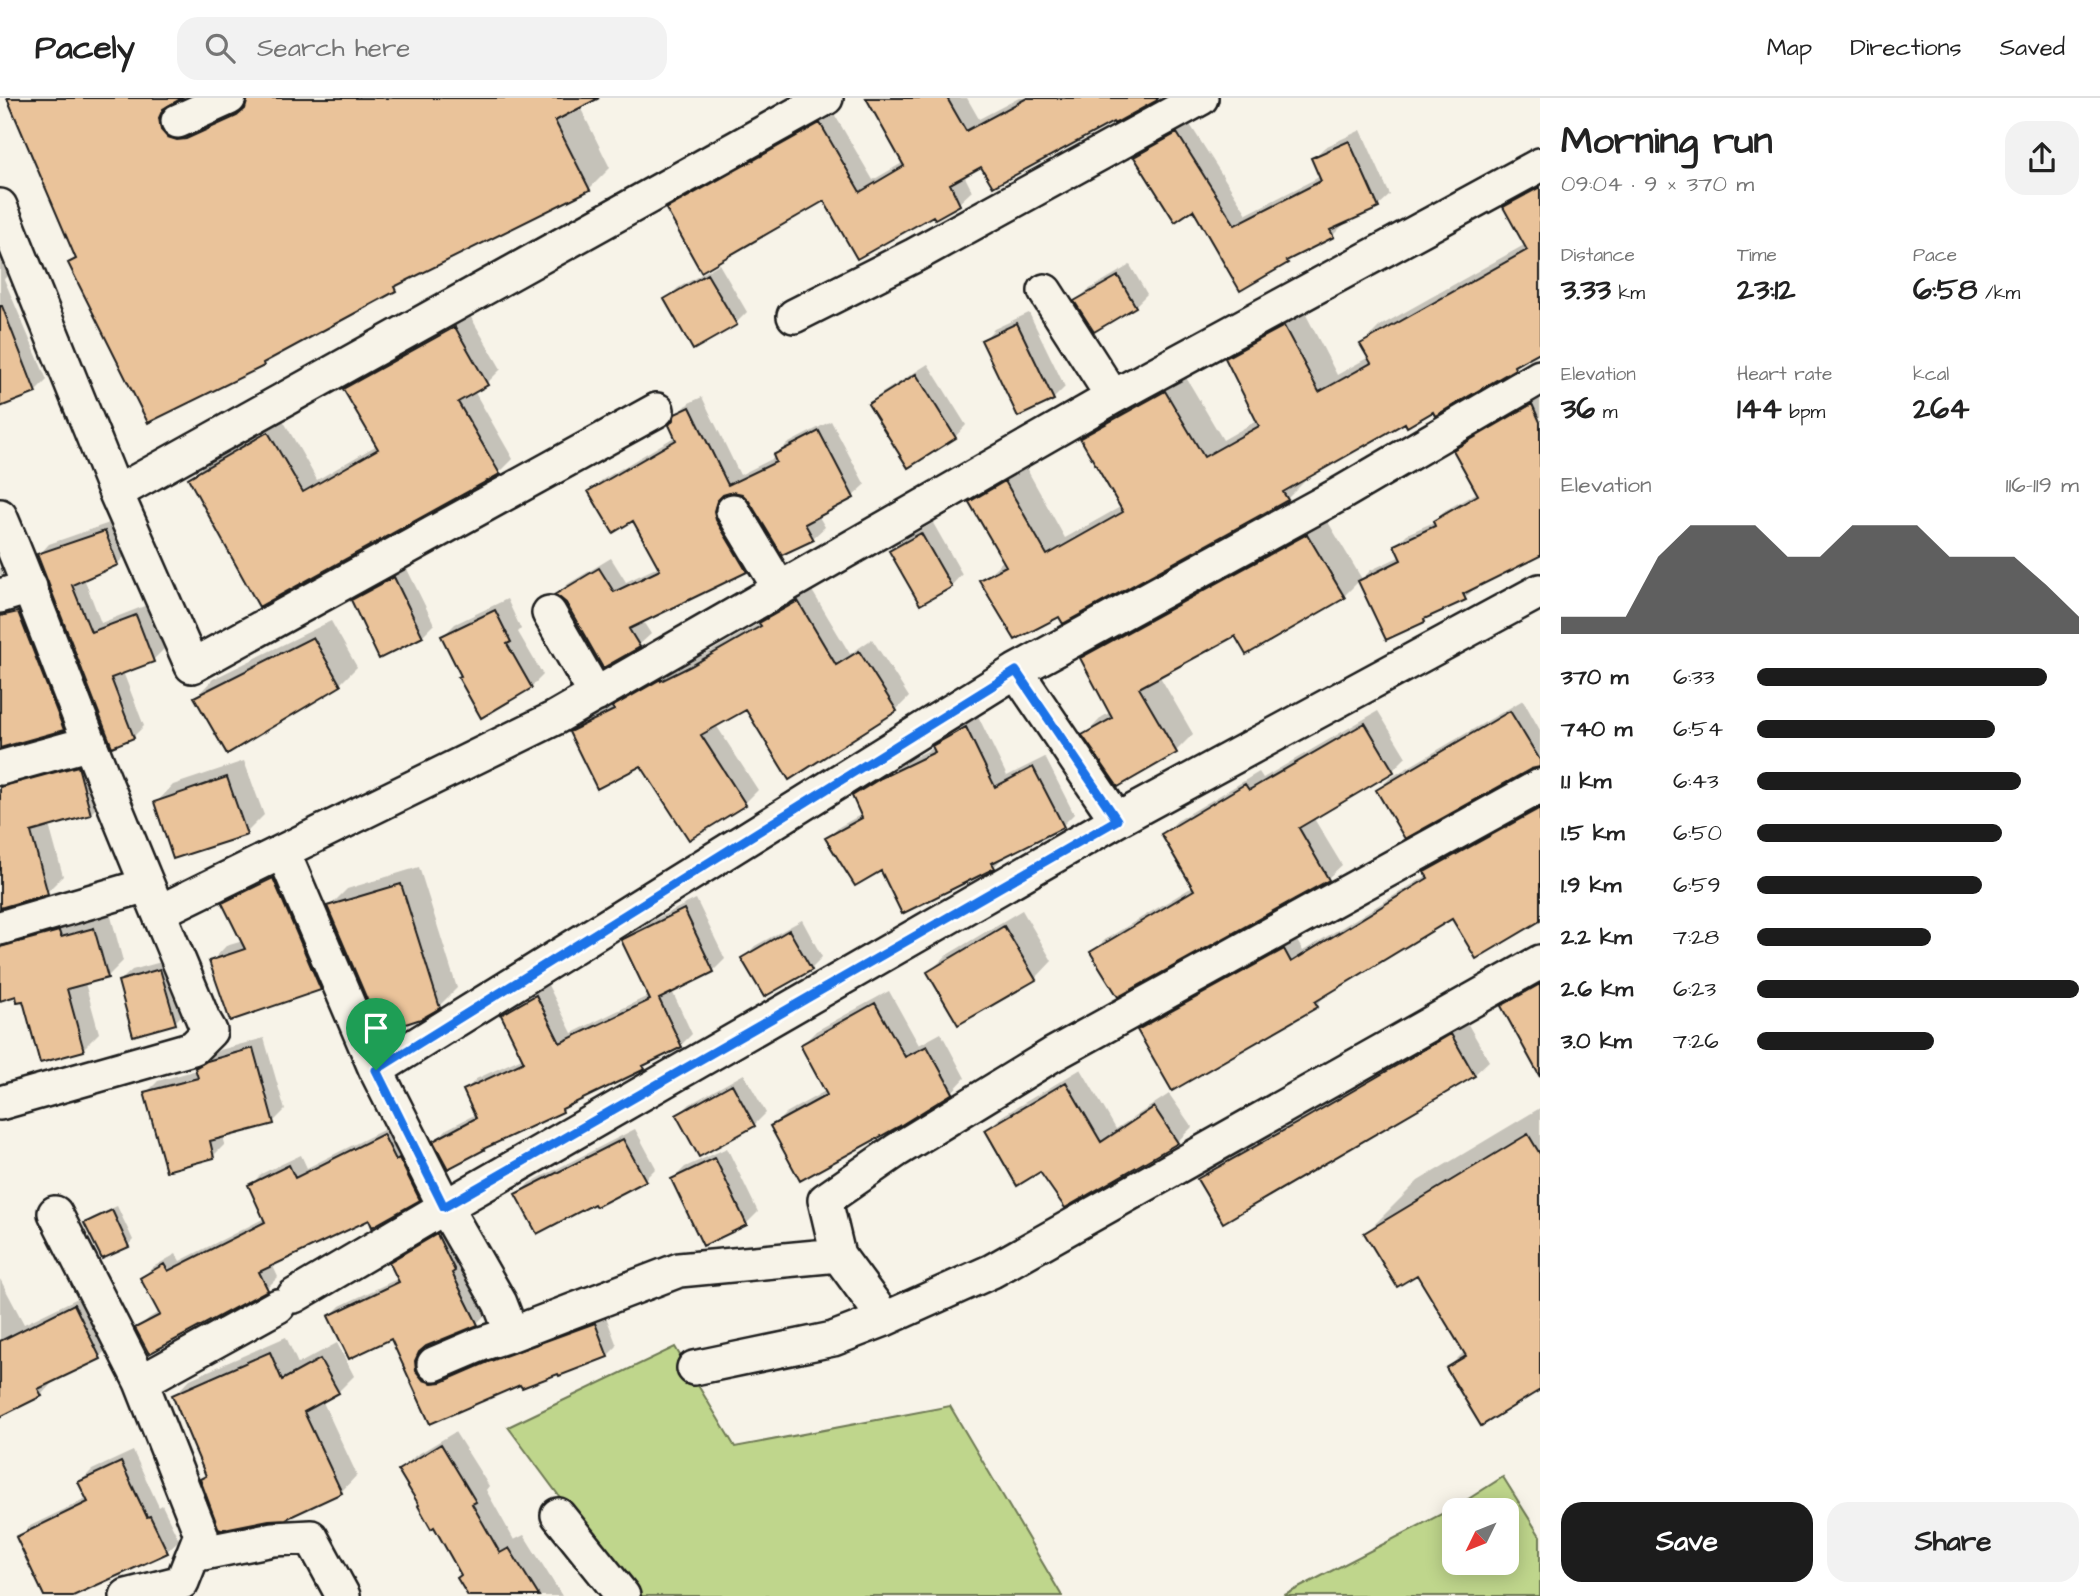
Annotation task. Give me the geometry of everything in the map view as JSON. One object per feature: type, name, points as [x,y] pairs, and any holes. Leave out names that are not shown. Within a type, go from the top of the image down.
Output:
[{"type":"street","points":[[178,121],[229,98]]},
{"type":"street","points":[[116,493],[826,98]]},
{"type":"street","points":[[794,316],[915,255],[1201,98]]},
{"type":"street","points":[[0,928],[153,898],[283,852],[555,718],[1113,397],[1540,165]]},
{"type":"street","points":[[0,206],[116,493],[191,666],[657,410]]},
{"type":"street","points":[[1045,291],[1113,397]]},
{"type":"street","points":[[376,1070],[1016,671],[1340,494],[1540,377]]},
{"type":"street","points":[[733,511],[780,589]]},
{"type":"street","points":[[0,516],[15,592],[90,743],[210,1031],[193,1048],[0,1103]]},
{"type":"street","points":[[141,1382],[286,1301],[444,1207],[1117,820],[1540,591]]},
{"type":"street","points":[[549,613],[596,695]]},
{"type":"street","points":[[1016,671],[1117,820]]},
{"type":"street","points":[[0,768],[90,743]]},
{"type":"street","points":[[885,1320],[838,1255],[825,1200],[897,1150],[1052,1055],[1540,786]]},
{"type":"street","points":[[283,852],[376,1070],[444,1207],[500,1303],[512,1334]]},
{"type":"street","points":[[694,1368],[833,1339],[885,1320],[992,1271],[1540,962]]},
{"type":"street","points":[[55,1213],[141,1382],[201,1534],[182,1582],[127,1596]]},
{"type":"street","points":[[434,1364],[481,1343],[512,1334],[679,1270],[838,1255]]},
{"type":"street","points":[[558,1515],[623,1596]]},
{"type":"street","points":[[193,1555],[273,1539],[311,1537],[343,1596]]},
{"type":"green space","points":[[675,1347],[735,1447],[950,1406],[1062,1596],[633,1596],[508,1427]]},
{"type":"green space","points":[[1503,1477],[1516,1498],[1470,1498]]},
{"type":"green space","points":[[1519,1503],[1540,1536],[1540,1596],[1283,1596],[1442,1514],[1442,1575],[1519,1575]]},
{"type":"building","points":[[7,98],[182,98],[163,109],[159,118],[161,130],[167,137],[177,140],[186,139],[237,116],[245,109],[248,98],[599,98],[555,121],[590,190],[394,287],[396,291],[263,363],[264,366],[148,423],[68,263],[76,259]]},
{"type":"building","points":[[866,98],[947,98],[966,131],[1027,98],[1158,98],[993,187],[981,167],[950,184],[960,205],[935,219],[933,216],[857,259],[824,201],[701,272],[666,209],[820,123],[860,192],[904,166]]},
{"type":"building","points":[[1177,133],[1235,225],[1321,181],[1311,158],[1349,141],[1379,208],[1330,230],[1334,237],[1286,261],[1288,263],[1240,291],[1193,210],[1175,222],[1134,157]]},
{"type":"building","points":[[1540,187],[1540,352],[1435,416],[1433,412],[1407,427],[1405,423],[1283,492],[1288,500],[1063,624],[1059,617],[1015,640],[979,580],[1006,566],[969,502],[1005,481],[1047,555],[1123,512],[1080,438],[1165,391],[1204,457],[1259,426],[1225,358],[1284,326],[1319,392],[1371,363],[1360,344],[1527,250],[1503,207]]},
{"type":"building","points":[[707,274],[737,325],[693,350],[664,299]]},
{"type":"building","points":[[1118,276],[1136,307],[1094,332],[1074,301]]},
{"type":"building","points":[[0,306],[36,393],[0,407]]},
{"type":"building","points":[[1017,323],[1054,400],[1018,417],[981,340]]},
{"type":"building","points":[[455,327],[488,385],[458,402],[500,474],[259,607],[188,478],[268,432],[303,492],[378,449],[343,389]]},
{"type":"building","points":[[916,374],[956,438],[908,468],[868,404]]},
{"type":"building","points":[[1532,404],[1540,422],[1540,556],[1463,594],[1466,600],[1386,640],[1358,581],[1401,560],[1394,545],[1435,526],[1433,521],[1478,495],[1453,450]]},
{"type":"building","points":[[690,407],[728,485],[776,462],[773,455],[819,431],[854,498],[805,524],[814,540],[782,555],[749,501],[742,494],[733,492],[723,495],[717,501],[714,511],[716,520],[747,572],[629,629],[640,647],[603,668],[566,603],[554,595],[599,568],[614,592],[660,570],[633,521],[613,533],[588,491],[676,440],[669,425],[675,414]]},
{"type":"building","points":[[105,531],[118,565],[72,585],[91,632],[136,615],[154,662],[111,678],[134,738],[112,747],[37,554]]},
{"type":"building","points":[[921,533],[952,587],[920,605],[889,551]]},
{"type":"building","points":[[1307,534],[1345,598],[1246,655],[1235,636],[1139,688],[1177,753],[1118,787],[1082,735],[1112,718],[1080,658]]},
{"type":"building","points":[[394,577],[423,637],[379,659],[351,600]]},
{"type":"building","points":[[798,601],[836,665],[859,651],[897,711],[789,780],[746,710],[701,735],[746,805],[689,840],[641,766],[597,789],[569,732],[614,710],[612,707],[761,626],[759,623]]},
{"type":"building","points":[[495,610],[511,642],[507,644],[532,688],[481,718],[458,677],[461,676],[441,636]]},
{"type":"building","points":[[18,612],[64,730],[0,748],[0,616]]},
{"type":"building","points":[[313,637],[341,686],[227,754],[194,697]]},
{"type":"building","points":[[1510,711],[1540,760],[1540,767],[1531,769],[1405,839],[1376,790]]},
{"type":"building","points":[[1365,723],[1394,772],[1299,828],[1329,880],[1118,997],[1090,952],[1194,890],[1161,834],[1245,784],[1249,790]]},
{"type":"building","points":[[966,727],[995,787],[1033,767],[1064,827],[992,863],[995,868],[902,914],[881,871],[855,886],[825,838],[862,818],[852,796],[881,778],[935,752],[932,746]]},
{"type":"building","points":[[78,766],[91,815],[31,832],[48,894],[0,908],[0,787]]},
{"type":"building","points":[[227,777],[247,835],[173,859],[154,802]]},
{"type":"building","points":[[1540,808],[1540,921],[1476,959],[1452,919],[1315,1002],[1318,1007],[1172,1091],[1137,1030],[1284,949],[1291,962],[1428,878],[1424,872]]},
{"type":"building","points":[[273,878],[321,990],[230,1021],[209,961],[245,949],[222,903]]},
{"type":"building","points":[[401,884],[440,1008],[421,1019],[381,1032],[327,906]]},
{"type":"building","points":[[684,909],[714,972],[659,999],[682,1047],[643,1066],[645,1069],[562,1109],[563,1112],[483,1149],[448,1169],[433,1141],[476,1118],[463,1090],[524,1062],[501,1015],[536,995],[560,1043],[650,1000],[621,940]]},
{"type":"building","points":[[1004,926],[1036,980],[958,1025],[927,972]]},
{"type":"building","points":[[94,928],[108,978],[67,989],[84,1051],[40,1063],[23,1001],[17,1002],[16,996],[0,1001],[0,947],[59,931],[61,937]]},
{"type":"building","points":[[789,930],[812,970],[764,997],[741,958]]},
{"type":"building","points":[[160,969],[176,1024],[133,1036],[118,981]]},
{"type":"building","points":[[1540,984],[1540,1077],[1501,1006]]},
{"type":"building","points":[[875,1003],[905,1057],[927,1046],[953,1093],[800,1181],[770,1126],[827,1095],[800,1045]]},
{"type":"building","points":[[1451,1034],[1475,1076],[1223,1223],[1197,1179]]},
{"type":"building","points":[[253,1048],[274,1124],[210,1141],[214,1158],[166,1171],[144,1092],[198,1078],[195,1068],[207,1061]]},
{"type":"building","points":[[1066,1082],[1101,1142],[1154,1107],[1178,1143],[1065,1208],[1040,1172],[1017,1186],[985,1130]]},
{"type":"building","points":[[732,1084],[755,1126],[699,1157],[676,1115]]},
{"type":"building","points":[[383,1134],[396,1160],[399,1158],[420,1200],[372,1227],[369,1220],[259,1272],[268,1290],[149,1354],[135,1328],[160,1315],[140,1278],[164,1264],[168,1271],[265,1222],[248,1185],[289,1165],[295,1178]]},
{"type":"building","points":[[1528,1134],[1540,1154],[1540,1390],[1481,1426],[1446,1368],[1466,1356],[1417,1275],[1397,1287],[1364,1233]]},
{"type":"building","points":[[623,1139],[646,1181],[537,1234],[515,1194]]},
{"type":"building","points":[[715,1158],[747,1225],[703,1246],[671,1179]]},
{"type":"building","points":[[112,1210],[129,1247],[102,1259],[84,1223]]},
{"type":"building","points":[[437,1234],[455,1271],[452,1273],[478,1325],[426,1346],[419,1352],[415,1361],[416,1371],[423,1380],[442,1382],[488,1362],[595,1323],[608,1357],[522,1388],[520,1385],[430,1424],[391,1339],[349,1359],[328,1316],[399,1282],[389,1262]]},
{"type":"building","points":[[74,1304],[101,1359],[38,1389],[42,1396],[0,1417],[0,1341]]},
{"type":"building","points":[[270,1352],[282,1380],[320,1359],[339,1393],[304,1412],[342,1493],[286,1519],[219,1530],[200,1479],[206,1476],[172,1395]]},
{"type":"building","points":[[441,1444],[476,1502],[472,1504],[500,1553],[509,1548],[539,1596],[468,1596],[457,1578],[461,1575],[398,1470]]},
{"type":"building","points":[[121,1462],[147,1517],[150,1516],[168,1553],[73,1596],[44,1596],[16,1537],[88,1502],[78,1482]]},
{"type":"route","points":[[1016,671],[1117,820],[444,1207],[376,1070],[1016,671]]}]
